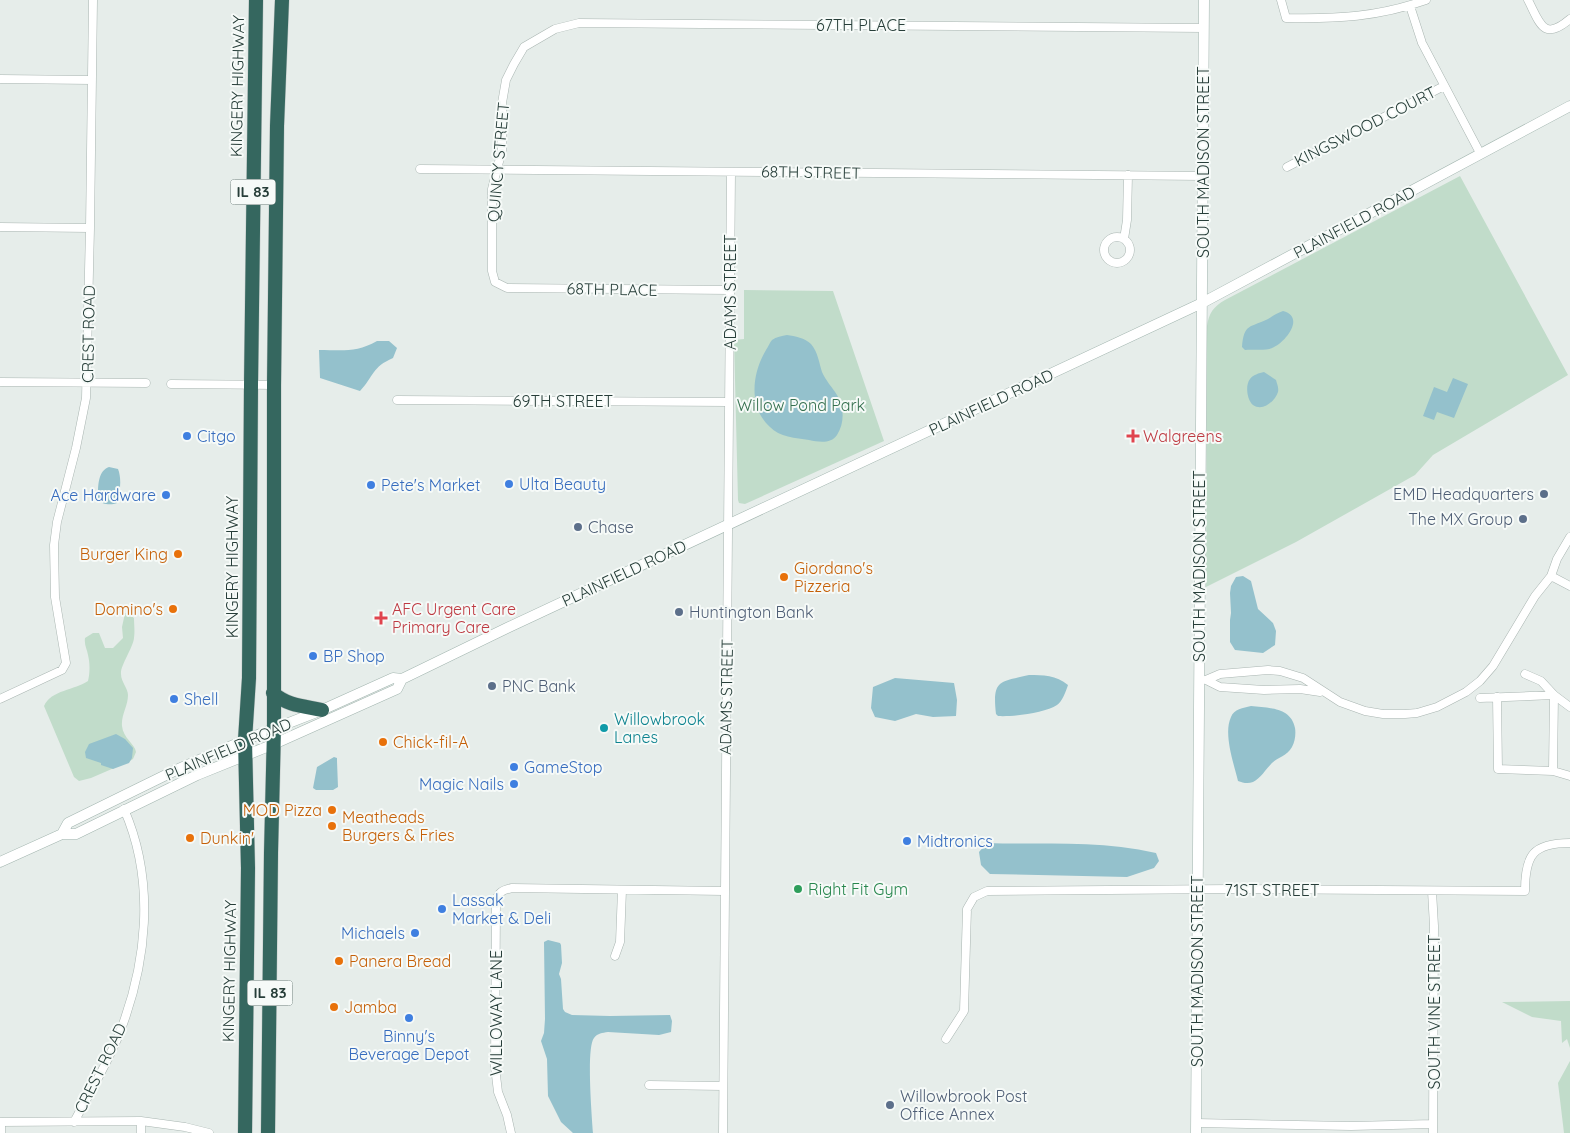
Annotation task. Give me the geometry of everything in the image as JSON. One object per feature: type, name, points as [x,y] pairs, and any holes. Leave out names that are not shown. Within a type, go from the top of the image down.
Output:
[{"type":"highway","name":"KINGERY HIGHWAY","points":[[245,1133],[248,868],[245,740],[249,678],[250,385],[256,0]]},
{"type":"highway","name":"IL 83","points":[[268,1133],[274,744],[274,384],[277,126],[282,0]]},
{"type":"highway","points":[[273,693],[291,704],[322,710]]},
{"type":"main road","name":"SOUTH MADISON STREET","points":[[1196,1128],[1204,0]]},
{"type":"main road","name":"PLAINFIELD ROAD","points":[[62,834],[68,823],[176,770],[274,728],[322,710],[393,678],[402,679],[507,628],[1202,304],[1570,106]]},
{"type":"main road","name":"PLAINFIELD ROAD","points":[[0,862],[62,834],[76,834],[197,775],[274,744],[397,688],[402,679]]},
{"type":"street","name":"CREST ROAD","points":[[0,699],[62,670],[66,663],[55,597],[54,545],[61,504],[82,422],[86,383],[93,0]]},
{"type":"street","points":[[1281,0],[1286,18],[1328,19],[1353,17],[1410,6],[1426,0]]},
{"type":"street","points":[[1528,0],[1542,26],[1550,30],[1558,28],[1570,19]]},
{"type":"street","points":[[1410,6],[1422,43],[1480,154]]},
{"type":"street","name":"67TH PLACE","points":[[524,47],[555,29],[579,23],[1204,28]]},
{"type":"street","name":"QUINCY STREET","points":[[495,282],[492,271],[492,188],[502,150],[504,90],[510,71],[524,47]]},
{"type":"street","points":[[0,79],[92,80]]},
{"type":"street","name":"KINGSWOOD COURT","points":[[1287,167],[1444,86]]},
{"type":"street","name":"68TH STREET","points":[[420,168],[1203,176]]},
{"type":"street","name":"ADAMS STREET","points":[[723,1133],[731,172]]},
{"type":"street","points":[[1124,239],[1127,220],[1128,175]]},
{"type":"street","points":[[0,227],[90,228]]},
{"type":"street","name":"68TH PLACE","points":[[495,282],[507,288],[730,290]]},
{"type":"street","points":[[0,382],[146,383]]},
{"type":"street","points":[[171,384],[274,384]]},
{"type":"street","name":"69TH STREET","points":[[397,400],[729,402]]},
{"type":"street","points":[[1324,693],[1300,689],[1264,690],[1220,687],[1206,680],[1220,674],[1268,670],[1280,671],[1303,678],[1324,693],[1348,705],[1365,711],[1383,714],[1417,713],[1449,702],[1480,681],[1494,666],[1536,596],[1552,576],[1555,563],[1570,537]]},
{"type":"street","points":[[1552,576],[1570,586]]},
{"type":"street","points":[[1525,674],[1541,681],[1568,705],[1570,696]]},
{"type":"street","points":[[1480,698],[1554,694]]},
{"type":"street","points":[[1553,771],[1554,694]]},
{"type":"street","points":[[1497,697],[1498,770],[1553,771],[1570,776]]},
{"type":"street","name":"CREST ROAD","points":[[74,1122],[104,1067],[118,1036],[130,1001],[144,928],[145,889],[141,862],[130,821],[124,809]]},
{"type":"street","name":"71ST STREET","points":[[946,1039],[964,1011],[967,910],[974,897],[987,891],[1242,889],[1525,891],[1525,870],[1527,861],[1533,854],[1549,844],[1570,843]]},
{"type":"street","name":"WILLOWAY LANE","points":[[511,1133],[507,1115],[498,1092],[495,1068],[497,896],[500,892],[512,888],[622,890]]},
{"type":"street","points":[[615,956],[620,942],[622,890],[724,891]]},
{"type":"street","name":"SOUTH VINE STREET","points":[[1432,891],[1434,926],[1433,1133]]},
{"type":"street","points":[[649,1085],[724,1086]]},
{"type":"street","points":[[141,1121],[141,1133]]},
{"type":"street","points":[[1,1133],[1,1122],[141,1121],[186,1127],[209,1133]]},
{"type":"street","points":[[1196,1128],[1433,1124]]},
{"type":"green space","points":[[1460,176],[1568,375],[1433,455],[1415,475],[1296,542],[1206,587],[1207,326],[1212,311],[1225,300]]},
{"type":"green space","name":"Willow Pond Park","points":[[744,290],[833,291],[884,441],[745,504],[739,503],[738,500],[734,340],[744,339]]},
{"type":"green space","points":[[125,613],[134,618],[134,633],[133,642],[121,671],[121,677],[128,695],[122,726],[124,734],[134,746],[136,752],[133,759],[128,762],[91,778],[79,781],[74,777],[44,706],[47,701],[58,693],[88,681],[89,665],[85,638],[93,633],[99,633],[105,648],[113,648],[123,638],[122,627]]},
{"type":"green space","points":[[1570,1001],[1570,1048],[1567,1039],[1562,1043],[1561,1021],[1532,1017],[1502,1002]]},
{"type":"green space","points":[[1570,1061],[1570,1133],[1564,1133],[1558,1083]]},
{"type":"water","points":[[1283,311],[1290,314],[1293,324],[1291,330],[1282,341],[1272,348],[1266,349],[1245,350],[1242,347],[1244,334],[1249,327]]},
{"type":"water","points":[[787,335],[803,339],[811,344],[817,354],[822,372],[839,399],[843,415],[840,430],[832,440],[824,442],[793,438],[778,433],[763,419],[758,410],[754,390],[761,359],[772,340]]},
{"type":"water","points":[[377,341],[389,341],[397,348],[393,358],[377,368],[360,391],[320,378],[319,350],[355,349]]},
{"type":"water","points":[[1264,372],[1276,380],[1278,392],[1268,404],[1257,407],[1249,400],[1247,392],[1248,382],[1253,376]]},
{"type":"water","points":[[1453,378],[1468,384],[1454,418],[1437,412],[1434,420],[1423,416],[1434,387],[1447,392]]},
{"type":"water","points":[[109,467],[118,469],[120,482],[117,503],[110,504],[102,503],[98,500],[100,476]]},
{"type":"water","points":[[1243,576],[1251,581],[1258,609],[1273,623],[1276,631],[1275,645],[1263,653],[1235,650],[1230,642],[1231,586],[1236,577]]},
{"type":"water","points":[[1029,675],[1054,677],[1068,685],[1061,701],[1052,708],[1037,712],[998,716],[996,714],[995,694],[1000,684],[1011,679]]},
{"type":"water","points":[[895,678],[954,683],[957,700],[956,716],[933,717],[916,714],[895,721],[875,717],[871,708],[873,687]]},
{"type":"water","points":[[1251,706],[1271,708],[1284,712],[1293,721],[1295,740],[1290,750],[1272,763],[1256,781],[1245,783],[1238,781],[1228,732],[1234,712]]},
{"type":"water","points":[[116,734],[125,739],[133,748],[132,758],[129,763],[113,769],[86,758],[85,752],[89,744]]},
{"type":"water","points":[[334,757],[337,758],[338,787],[333,790],[316,790],[313,788],[317,767]]},
{"type":"water","points":[[987,843],[1114,846],[1156,853],[1159,861],[1154,868],[1127,877],[990,874],[981,865],[979,852]]},
{"type":"water","points":[[548,940],[560,943],[561,945],[562,963],[559,974],[563,1009],[565,1012],[572,1015],[670,1015],[672,1021],[671,1032],[659,1035],[608,1032],[599,1034],[594,1038],[590,1055],[593,1133],[573,1133],[561,1122],[548,1096],[547,1059],[541,1041],[544,1033],[545,1019],[544,942]]},
{"type":"place","name":"Citgo","points":[[187,436]]},
{"type":"place","name":"Walgreens","points":[[1133,436]]},
{"type":"place","name":"Ulta Beauty","points":[[509,484]]},
{"type":"place","name":"Pete's Market","points":[[371,485]]},
{"type":"place","name":"EMD Headquarters","points":[[1544,494]]},
{"type":"place","name":"Ace Hardware","points":[[166,495]]},
{"type":"place","name":"The MX Group","points":[[1523,519]]},
{"type":"place","name":"Chase","points":[[578,527]]},
{"type":"place","name":"Burger King","points":[[178,554]]},
{"type":"place","name":"Giordano's Pizzeria","points":[[784,577]]},
{"type":"place","name":"Domino's","points":[[173,609]]},
{"type":"place","name":"Huntington Bank","points":[[679,612]]},
{"type":"place","name":"AFC Urgent Care Primary Care","points":[[381,618]]},
{"type":"place","name":"BP Shop","points":[[313,656]]},
{"type":"place","name":"PNC Bank","points":[[492,686]]},
{"type":"place","name":"Shell","points":[[174,699]]},
{"type":"place","name":"Willowbrook Lanes","points":[[604,728]]},
{"type":"place","name":"Chick-fil-A","points":[[383,742]]},
{"type":"place","name":"GameStop","points":[[514,767]]},
{"type":"place","name":"Magic Nails","points":[[514,784]]},
{"type":"place","name":"MOD Pizza","points":[[332,810]]},
{"type":"place","name":"Meatheads Burgers & Fries","points":[[332,826]]},
{"type":"place","name":"Dunkin'","points":[[190,838]]},
{"type":"place","name":"Midtronics","points":[[907,841]]},
{"type":"place","name":"Right Fit Gym","points":[[798,889]]},
{"type":"place","name":"Lassak Market & Deli","points":[[442,909]]},
{"type":"place","name":"Michaels","points":[[415,933]]},
{"type":"place","name":"Panera Bread","points":[[339,961]]},
{"type":"place","name":"Jamba","points":[[334,1007]]},
{"type":"place","name":"Binny's Beverage Depot","points":[[409,1018]]},
{"type":"place","name":"Willowbrook Post Office Annex","points":[[890,1105]]}]
